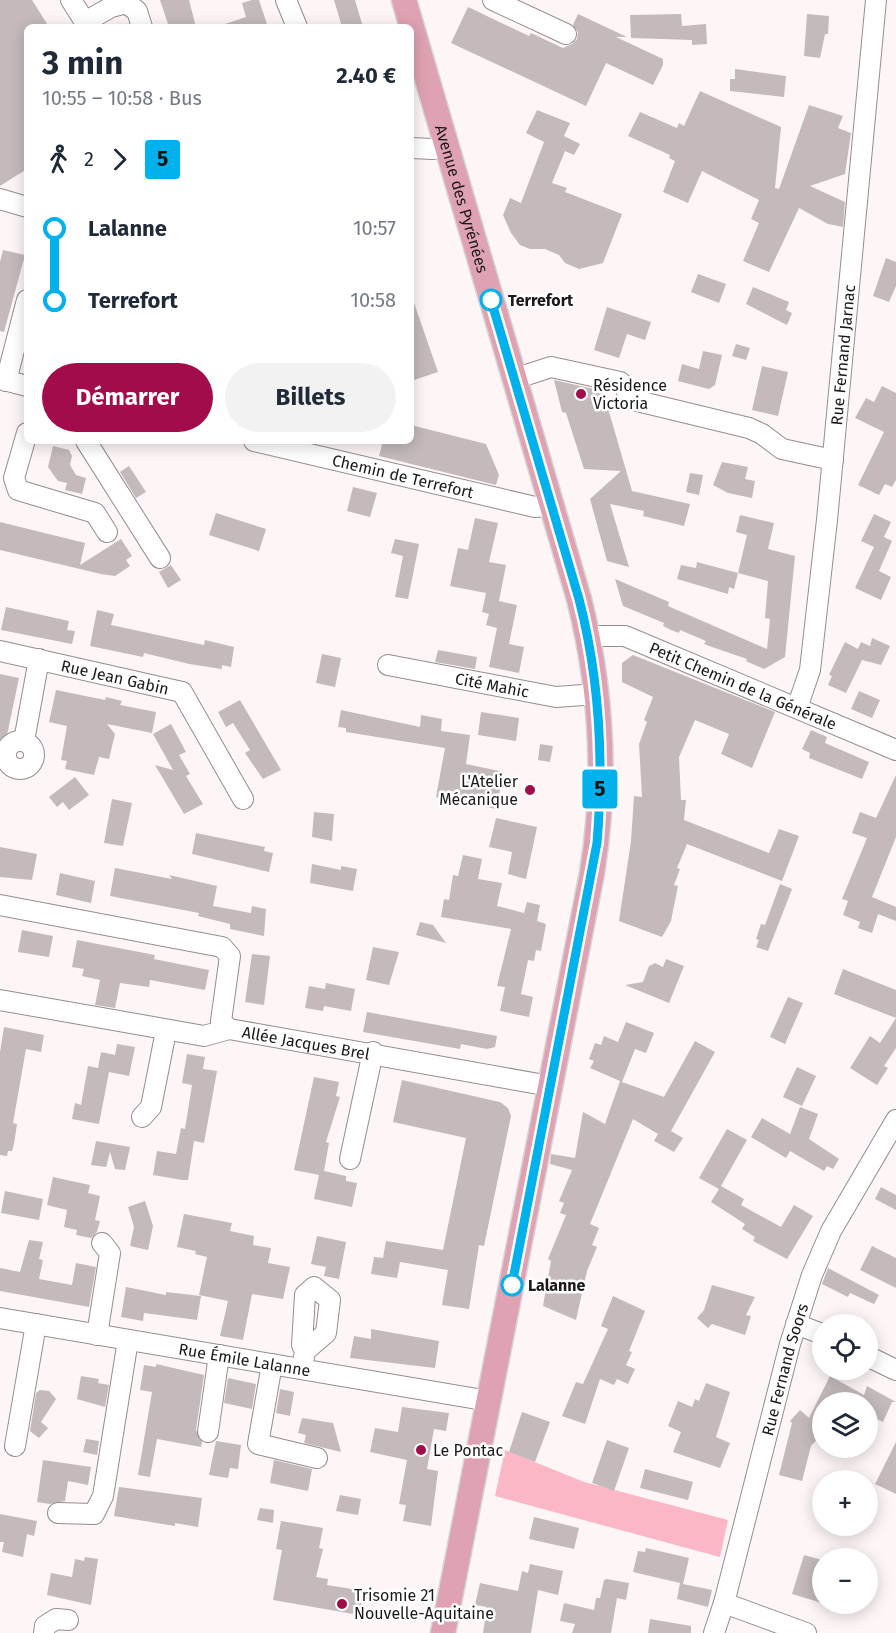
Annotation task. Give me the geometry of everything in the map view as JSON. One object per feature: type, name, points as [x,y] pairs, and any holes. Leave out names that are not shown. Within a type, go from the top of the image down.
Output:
[{"type":"main road","name":"Avenue des Pyrénées","points":[[404,0],[411,24]]},
{"type":"main road","name":"Avenue des Pyrénées","points":[[414,33],[588,636],[597,694],[601,775],[597,843],[443,1633]]},
{"type":"street","points":[[71,0],[87,24],[111,7],[126,3],[137,11],[141,24]]},
{"type":"street","points":[[286,0],[296,24]]},
{"type":"street","points":[[493,0],[566,34]]},
{"type":"street","name":"Rue Fernand Jarnac","points":[[797,708],[810,670],[833,460],[876,0]]},
{"type":"street","points":[[414,148],[433,148],[447,144]]},
{"type":"street","points":[[0,199],[24,206]]},
{"type":"street","points":[[24,310],[3,380],[24,385]]},
{"type":"street","points":[[514,379],[550,367],[620,382],[625,386],[629,399],[749,429],[762,434],[782,449],[833,460]]},
{"type":"street","points":[[24,443],[14,478],[18,490],[95,513],[107,532]]},
{"type":"street","points":[[88,444],[160,558]]},
{"type":"street","name":"Chemin de Terrefort","points":[[267,444],[535,507],[551,506]]},
{"type":"street","name":"Petit Chemin de la Générale","points":[[588,636],[625,636],[896,750]]},
{"type":"street","name":"Rue Jean Gabin","points":[[0,651],[182,692],[243,799]]},
{"type":"street","points":[[24,741],[39,660]]},
{"type":"street","name":"Cité Mahic","points":[[388,666],[556,697],[597,694]]},
{"type":"street","name":"Allée Jacques Brel","points":[[0,904],[222,947],[230,956],[221,1021],[229,1029],[373,1052],[550,1086]]},
{"type":"street","points":[[0,1000],[204,1036],[229,1029]]},
{"type":"street","points":[[142,1118],[151,1107],[166,1030]]},
{"type":"street","points":[[350,1159],[373,1052]]},
{"type":"street","name":"Rue Fernand Soors","points":[[714,1633],[724,1603],[796,1324],[831,1231],[896,1120]]},
{"type":"street","points":[[97,1335],[110,1253],[102,1243]]},
{"type":"street","name":"Rue Émile Lalanne","points":[[0,1318],[272,1364],[303,1360],[489,1401]]},
{"type":"street","points":[[15,1446],[36,1324]]},
{"type":"street","points":[[796,1324],[812,1330]]},
{"type":"street","points":[[58,1513],[94,1514],[103,1496],[128,1340]]},
{"type":"street","points":[[208,1432],[219,1355]]},
{"type":"street","points":[[878,1361],[896,1370]]},
{"type":"street","points":[[272,1364],[258,1444],[316,1458]]},
{"type":"street","points":[[724,1603],[806,1633]]},
{"type":"street","points":[[44,1633],[45,1626],[56,1619],[68,1620]]},
{"type":"shaded area","points":[[505,1450],[584,1482],[728,1520],[720,1557],[495,1496]]},
{"type":"building","points":[[0,0],[32,0],[47,24],[24,24],[24,171],[0,186]]},
{"type":"building","points":[[160,0],[189,0],[195,24],[168,24]]},
{"type":"building","points":[[259,0],[267,24],[225,24],[246,17],[242,3]]},
{"type":"building","points":[[334,0],[355,0],[362,24],[341,24]]},
{"type":"building","points":[[468,7],[529,36],[531,33],[563,48],[577,39],[578,32],[573,25],[578,14],[627,37],[616,37],[663,59],[663,65],[653,85],[606,63],[586,106],[451,43]]},
{"type":"building","points":[[681,14],[682,26],[706,24],[707,44],[692,45],[692,40],[631,38],[630,15]]},
{"type":"building","points":[[807,14],[829,16],[828,34],[825,34],[820,58],[804,56]]},
{"type":"building","points":[[735,69],[786,76],[784,97],[730,91],[730,79],[735,79]]},
{"type":"building","points":[[700,91],[781,127],[775,188],[779,189],[809,105],[843,116],[838,128],[851,133],[845,174],[810,186],[845,202],[843,227],[828,224],[799,208],[769,272],[743,261],[759,223],[751,219],[759,200],[702,171],[688,203],[663,192],[675,161],[669,158],[670,155],[628,136],[640,112],[677,128],[679,123],[684,126]]},
{"type":"building","points":[[537,110],[570,123],[564,136],[580,144],[574,155],[565,151],[552,183],[567,188],[565,192],[622,214],[603,263],[579,269],[565,263],[559,255],[545,249],[530,249],[520,245],[511,233],[503,215],[510,198],[521,203],[544,142],[526,133]]},
{"type":"building","points":[[3,250],[24,255],[4,332],[0,331],[0,262]]},
{"type":"building","points":[[886,258],[896,262],[896,286],[889,302],[873,296]]},
{"type":"building","points":[[698,274],[726,284],[719,303],[691,292]]},
{"type":"building","points":[[753,287],[789,302],[786,310],[792,313],[787,325],[746,304]]},
{"type":"building","points":[[414,303],[438,372],[414,380]]},
{"type":"building","points":[[607,307],[651,322],[645,340],[627,334],[619,358],[594,350]]},
{"type":"building","points":[[736,344],[750,348],[746,360],[732,356]]},
{"type":"building","points":[[703,351],[722,355],[715,385],[709,389],[678,381],[682,364],[699,369]]},
{"type":"building","points":[[762,366],[788,372],[778,416],[752,410]]},
{"type":"building","points":[[554,380],[603,391],[632,491],[690,504],[684,526],[643,516],[644,511],[610,504],[629,567],[607,561],[590,499],[621,471],[584,469],[566,413],[562,412]]},
{"type":"building","points":[[882,386],[896,393],[896,480],[892,487],[885,484],[879,495],[858,485],[884,432],[855,418],[866,398],[874,402]]},
{"type":"building","points":[[414,426],[486,444],[499,475],[496,485],[379,456],[382,444],[414,444]]},
{"type":"building","points":[[53,446],[69,450],[72,456],[70,465],[76,475],[86,478],[82,494],[65,490],[67,483],[58,481],[48,467]]},
{"type":"building","points":[[722,462],[748,467],[745,479],[755,481],[752,498],[728,493],[713,485]]},
{"type":"building","points":[[129,466],[146,492],[136,498],[120,472]]},
{"type":"building","points":[[690,473],[703,475],[699,495],[686,492]]},
{"type":"building","points":[[353,487],[377,493],[370,517],[347,511]]},
{"type":"building","points":[[216,513],[266,529],[259,551],[209,535]]},
{"type":"building","points":[[874,514],[891,522],[884,537],[892,541],[879,571],[891,577],[881,600],[855,588],[874,547],[861,541]]},
{"type":"building","points":[[740,515],[774,523],[768,549],[795,556],[785,657],[764,669],[746,661],[747,659],[704,644],[706,641],[680,630],[679,633],[671,630],[663,626],[664,623],[623,606],[615,579],[669,602],[668,606],[767,649],[770,619],[765,618],[768,581],[738,573],[747,535],[736,532]]},
{"type":"building","points":[[475,518],[498,523],[489,562],[506,565],[499,601],[517,605],[509,644],[524,647],[519,673],[489,667],[497,628],[486,625],[489,614],[482,612],[486,593],[450,586],[458,548],[468,550]]},
{"type":"building","points":[[0,522],[85,543],[80,565],[121,539],[132,556],[126,560],[130,566],[115,576],[0,550]]},
{"type":"building","points":[[395,539],[419,544],[408,599],[395,597],[403,556],[391,553]]},
{"type":"building","points":[[697,562],[738,573],[734,589],[729,587],[728,594],[677,579],[681,565],[696,568]]},
{"type":"building","points":[[171,565],[181,580],[168,588],[159,572]]},
{"type":"building","points":[[6,607],[69,621],[67,630],[75,631],[72,644],[1,630]]},
{"type":"building","points":[[97,610],[114,614],[111,625],[204,645],[205,640],[234,647],[231,667],[222,665],[222,669],[144,653],[143,657],[90,646]]},
{"type":"building","points":[[872,638],[890,646],[881,665],[862,660],[846,693],[828,685],[832,676],[829,675],[845,642],[858,649],[861,642],[870,646]]},
{"type":"building","points":[[438,650],[477,657],[475,669],[435,662]]},
{"type":"building","points":[[322,654],[341,658],[335,687],[316,683]]},
{"type":"building","points":[[633,655],[775,712],[752,768],[721,754],[729,734],[695,720],[679,757],[681,800],[686,800],[684,820],[769,853],[779,829],[799,836],[782,881],[687,844],[677,868],[680,869],[674,885],[678,886],[671,921],[662,937],[619,921],[631,841],[634,796],[642,797],[639,744],[647,722],[644,720],[653,697],[622,682],[622,663]]},
{"type":"building","points":[[0,674],[19,678],[6,740],[0,739]]},
{"type":"building","points":[[56,690],[105,700],[106,697],[122,701],[120,705],[156,712],[152,733],[107,724],[115,734],[109,759],[99,757],[94,775],[65,769],[67,761],[61,760],[67,726],[49,722]]},
{"type":"building","points":[[859,691],[880,700],[872,718],[851,709]]},
{"type":"building","points":[[240,700],[281,770],[263,779],[245,753],[250,750],[233,723],[226,727],[218,712]]},
{"type":"building","points":[[341,710],[420,727],[421,715],[442,719],[441,731],[470,735],[466,764],[504,772],[496,809],[436,797],[445,748],[346,732],[346,728],[338,727]]},
{"type":"building","points":[[481,712],[519,718],[516,741],[478,735]]},
{"type":"building","points":[[171,724],[186,752],[179,755],[190,774],[186,776],[203,804],[184,814],[155,765],[173,770],[153,734]]},
{"type":"building","points":[[811,730],[827,737],[825,743],[869,762],[862,779],[809,758],[810,753],[802,749]]},
{"type":"building","points":[[540,744],[553,746],[550,762],[538,760]]},
{"type":"building","points":[[896,775],[896,837],[872,897],[896,907],[896,921],[878,914],[872,933],[858,928],[860,922],[843,915],[848,901],[842,899],[867,838],[852,833],[860,812],[876,818]]},
{"type":"building","points":[[75,777],[89,795],[69,810],[63,802],[57,807],[49,797]]},
{"type":"building","points":[[112,799],[132,803],[123,846],[104,843]]},
{"type":"building","points":[[314,812],[334,814],[332,841],[312,837]]},
{"type":"building","points":[[496,818],[537,827],[526,879],[508,874],[512,852],[489,847]]},
{"type":"building","points":[[196,833],[265,847],[264,851],[273,853],[269,872],[192,854]]},
{"type":"building","points":[[0,847],[37,854],[32,880],[0,877]]},
{"type":"building","points":[[463,855],[482,859],[478,879],[502,883],[497,906],[524,913],[527,902],[540,905],[537,921],[546,924],[541,951],[536,950],[534,961],[528,960],[521,994],[533,997],[529,1017],[500,1011],[505,987],[497,986],[511,929],[441,917],[444,899],[449,900],[453,875],[458,876]]},
{"type":"building","points":[[312,864],[341,870],[341,866],[357,869],[353,891],[310,883]]},
{"type":"building","points":[[115,868],[172,879],[169,875],[217,886],[213,906],[251,913],[252,906],[266,909],[264,936],[230,929],[230,924],[198,916],[199,913],[110,896]]},
{"type":"building","points":[[60,873],[95,881],[91,903],[56,895]]},
{"type":"building","points":[[780,884],[792,889],[768,951],[756,947],[759,940],[756,939],[761,924],[765,925]]},
{"type":"building","points":[[420,922],[433,925],[446,943],[416,935]]},
{"type":"building","points":[[22,930],[53,936],[49,957],[18,952]]},
{"type":"building","points":[[77,940],[155,955],[154,959],[209,970],[205,990],[150,980],[149,987],[120,983],[115,1008],[95,1005],[100,980],[82,976],[84,969],[72,967]]},
{"type":"building","points":[[373,947],[399,952],[389,985],[366,980]]},
{"type":"building","points":[[252,954],[270,956],[264,1005],[245,1002]]},
{"type":"building","points":[[666,959],[684,966],[669,1003],[625,985],[643,982],[649,966],[655,963],[663,967]]},
{"type":"building","points":[[843,969],[896,990],[896,1018],[834,994]]},
{"type":"building","points":[[326,983],[355,989],[351,1011],[324,1006],[323,1011],[305,1008],[309,986],[325,989]]},
{"type":"building","points":[[788,997],[803,1003],[785,1044],[770,1037]]},
{"type":"building","points":[[367,1012],[497,1036],[495,1047],[487,1049],[461,1044],[460,1049],[363,1032]]},
{"type":"building","points":[[896,1018],[896,1048],[884,1066],[888,1068],[877,1085],[850,1068],[870,1036],[880,1043]]},
{"type":"building","points":[[626,1022],[654,1033],[646,1053],[635,1049],[622,1082],[664,1097],[695,1041],[715,1052],[671,1131],[683,1138],[674,1152],[654,1141],[658,1134],[633,1119],[590,1224],[599,1228],[592,1245],[597,1247],[587,1271],[576,1320],[543,1306],[551,1261],[548,1259],[566,1215],[560,1213],[564,1203],[559,1201],[572,1170],[550,1164],[551,1154],[575,1158],[583,1112],[605,1124],[620,1081],[590,1068],[594,1061],[589,1059],[595,1043],[601,1045],[604,1036],[618,1042]]},
{"type":"building","points":[[4,1027],[44,1035],[41,1052],[26,1049],[13,1123],[17,1124],[14,1144],[7,1156],[0,1155],[0,1052]]},
{"type":"building","points":[[117,1044],[135,1047],[129,1076],[109,1072],[99,1124],[72,1119],[75,1103],[81,1105],[88,1066],[98,1068],[101,1052],[115,1055]]},
{"type":"building","points":[[187,1054],[205,1057],[203,1069],[217,1071],[204,1143],[194,1141],[188,1180],[182,1180],[153,1175],[157,1151],[176,1154],[181,1128],[185,1129],[192,1085],[182,1083]]},
{"type":"building","points":[[797,1067],[816,1076],[802,1106],[783,1097]]},
{"type":"building","points":[[314,1077],[339,1082],[336,1096],[340,1097],[326,1142],[329,1143],[324,1171],[346,1176],[346,1181],[357,1183],[352,1207],[314,1199],[319,1175],[294,1170]]},
{"type":"building","points":[[402,1080],[500,1102],[508,1108],[511,1116],[484,1246],[479,1245],[469,1309],[442,1305],[448,1270],[400,1262],[397,1278],[371,1274],[374,1257],[383,1258],[386,1241],[443,1250],[466,1138],[393,1122]]},
{"type":"building","points":[[800,1107],[818,1114],[809,1139],[839,1159],[833,1169],[827,1166],[824,1171],[790,1151],[786,1158],[751,1137],[762,1118],[790,1134]]},
{"type":"building","points":[[727,1129],[747,1140],[721,1186],[744,1199],[741,1205],[781,1227],[794,1205],[813,1216],[787,1259],[753,1241],[755,1237],[742,1229],[745,1224],[711,1202],[719,1189],[699,1178]]},
{"type":"building","points":[[96,1141],[130,1147],[125,1170],[115,1169],[110,1152],[106,1167],[91,1165]]},
{"type":"building","points":[[53,1177],[90,1185],[88,1193],[100,1196],[95,1220],[100,1221],[97,1232],[91,1238],[76,1235],[77,1230],[64,1227],[67,1210],[47,1205]]},
{"type":"building","points":[[881,1187],[896,1195],[896,1210],[875,1199]]},
{"type":"building","points":[[5,1191],[43,1199],[39,1220],[1,1213]]},
{"type":"building","points":[[145,1201],[153,1226],[148,1250],[130,1246],[134,1227],[128,1207]]},
{"type":"building","points":[[184,1214],[232,1223],[230,1231],[254,1236],[253,1245],[271,1248],[268,1263],[290,1267],[283,1299],[252,1294],[243,1340],[220,1336],[228,1301],[199,1295],[207,1257],[195,1254],[196,1251],[177,1247]]},
{"type":"building","points":[[317,1236],[346,1242],[339,1279],[324,1276],[326,1267],[311,1264]]},
{"type":"building","points":[[29,1240],[43,1242],[39,1259],[43,1260],[39,1279],[72,1285],[76,1263],[96,1267],[89,1307],[0,1291],[0,1268],[20,1272]]},
{"type":"building","points":[[872,1246],[896,1258],[896,1288],[860,1270]]},
{"type":"building","points":[[828,1268],[879,1295],[874,1304],[850,1293],[848,1297],[822,1284]]},
{"type":"building","points":[[712,1285],[755,1297],[746,1315],[751,1316],[745,1335],[712,1324],[708,1328],[697,1318],[704,1310]]},
{"type":"building","points":[[126,1287],[166,1295],[166,1292],[201,1296],[197,1320],[144,1313],[143,1321],[121,1317]]},
{"type":"building","points":[[613,1296],[645,1311],[629,1351],[632,1352],[626,1365],[635,1369],[628,1384],[617,1379],[614,1385],[600,1379],[585,1424],[562,1416],[576,1382],[583,1384],[608,1329],[601,1326]]},
{"type":"building","points":[[371,1329],[439,1341],[435,1368],[350,1358],[354,1336],[371,1339]]},
{"type":"building","points":[[156,1364],[204,1375],[196,1430],[202,1442],[201,1447],[157,1439],[150,1477],[138,1475],[152,1392],[140,1390],[144,1365],[156,1367]]},
{"type":"building","points":[[81,1376],[99,1379],[98,1383],[109,1385],[105,1407],[77,1399]]},
{"type":"building","points":[[228,1378],[256,1384],[252,1409],[224,1403]]},
{"type":"building","points":[[828,1380],[837,1380],[859,1392],[822,1392]]},
{"type":"building","points":[[706,1383],[730,1392],[716,1437],[730,1443],[720,1468],[673,1452],[681,1432],[668,1426],[678,1401],[692,1407],[695,1399],[699,1401]]},
{"type":"building","points":[[867,1386],[878,1392],[865,1392]]},
{"type":"building","points":[[280,1389],[294,1392],[290,1416],[276,1413]]},
{"type":"building","points":[[40,1390],[49,1391],[56,1399],[41,1422],[48,1428],[39,1438],[30,1431],[36,1393]]},
{"type":"building","points":[[878,1392],[896,1402],[892,1402],[883,1422],[878,1420]]},
{"type":"building","points":[[402,1407],[449,1413],[446,1431],[434,1429],[427,1469],[438,1471],[431,1526],[403,1521],[406,1505],[399,1504],[407,1460],[370,1452],[375,1428],[398,1432]]},
{"type":"building","points":[[800,1410],[809,1418],[812,1412],[812,1445],[802,1481],[779,1475],[792,1423],[790,1421]]},
{"type":"building","points":[[522,1412],[550,1422],[535,1462],[509,1452]]},
{"type":"building","points":[[302,1418],[333,1423],[341,1452],[304,1443],[306,1435],[298,1433]]},
{"type":"building","points":[[86,1439],[99,1441],[97,1455],[83,1452]]},
{"type":"building","points":[[607,1440],[629,1448],[614,1491],[592,1483]]},
{"type":"building","points":[[216,1441],[241,1445],[238,1469],[230,1468],[228,1478],[209,1475]]},
{"type":"building","points":[[896,1442],[896,1494],[878,1485],[878,1478]]},
{"type":"building","points":[[43,1460],[91,1467],[88,1485],[68,1481],[65,1501],[50,1504],[37,1502]]},
{"type":"building","points":[[274,1460],[312,1469],[308,1491],[270,1483]]},
{"type":"building","points":[[645,1469],[693,1482],[688,1500],[640,1488]]},
{"type":"building","points":[[119,1487],[202,1498],[198,1527],[175,1523],[175,1526],[114,1516]]},
{"type":"building","points":[[340,1495],[361,1499],[358,1515],[336,1511]]},
{"type":"building","points":[[260,1508],[274,1510],[273,1523],[257,1520]]},
{"type":"building","points":[[0,1514],[37,1521],[34,1536],[27,1534],[23,1557],[2,1552],[4,1542],[0,1542]]},
{"type":"building","points":[[534,1517],[579,1528],[574,1549],[529,1539]]},
{"type":"building","points":[[281,1521],[323,1528],[319,1548],[323,1549],[316,1577],[328,1579],[327,1585],[364,1591],[359,1615],[273,1600],[282,1550],[276,1549]]},
{"type":"building","points":[[646,1548],[689,1558],[683,1584],[712,1590],[708,1607],[677,1599],[680,1583],[633,1572],[638,1551],[645,1552]]},
{"type":"building","points":[[804,1555],[812,1557],[812,1600],[792,1594]]},
{"type":"building","points":[[85,1557],[98,1559],[91,1605],[47,1595],[51,1573],[72,1577],[75,1559],[84,1561]]},
{"type":"building","points":[[530,1564],[563,1571],[558,1595],[538,1590],[531,1633],[483,1633],[487,1607],[475,1605],[480,1583],[518,1591],[522,1571],[528,1573]]},
{"type":"building","points":[[604,1580],[629,1583],[626,1600],[617,1598],[611,1633],[572,1633],[575,1624],[560,1621],[564,1603],[594,1610],[596,1598],[600,1598]]},
{"type":"building","points":[[650,1619],[691,1626],[691,1633],[648,1633]]},
{"type":"bus line","name":"5","points":[[491,300],[579,599],[591,647],[600,724],[601,775],[597,843],[512,1285]]},
{"type":"place","name":"Terrefort","points":[[491,300]]},
{"type":"place","name":"Résidence Victoria","points":[[581,394]]},
{"type":"place","name":"L'Atelier Mécanique","points":[[530,790]]},
{"type":"place","name":"Lalanne","points":[[512,1285]]},
{"type":"place","name":"Le Pontac","points":[[421,1450]]},
{"type":"place","name":"Trisomie 21 Nouvelle-Aquitaine","points":[[342,1604]]}]
